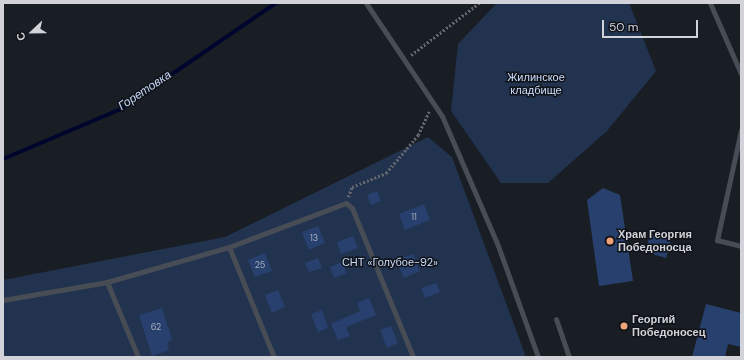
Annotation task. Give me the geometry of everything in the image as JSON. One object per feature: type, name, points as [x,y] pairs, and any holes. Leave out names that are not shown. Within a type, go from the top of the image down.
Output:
[{"type":"lane","points":[[366,3],[434,105],[497,242],[538,357]]},
{"type":"lane","points":[[710,3],[741,74]]},
{"type":"lane","points":[[741,130],[717,240],[741,246]]},
{"type":"lane","points":[[3,300],[107,282],[229,247],[346,203],[352,208],[413,357]]},
{"type":"lane","points":[[229,247],[274,357]]},
{"type":"lane","points":[[107,282],[138,357]]},
{"type":"lane","points":[[556,320],[569,357]]},
{"type":"path","points":[[404,60],[479,3]]},
{"type":"path","points":[[346,203],[352,187],[386,173],[418,135],[424,118],[434,105]]},
{"type":"green space","name":"Жилинское кладбище","points":[[497,3],[629,3],[656,71],[607,131],[548,183],[501,183],[451,111],[458,44]]},
{"type":"green space","name":"СНТ «Голубое-92»","points":[[428,137],[452,157],[526,357],[3,357],[3,280],[225,237]]},
{"type":"building","name":"Храм Георгия Победоносца","points":[[603,188],[620,195],[633,281],[599,286],[587,200]]},
{"type":"building","points":[[377,191],[381,201],[371,205],[367,195]]},
{"type":"building","points":[[424,204],[430,220],[405,230],[399,214]]},
{"type":"building","points":[[318,226],[325,243],[309,250],[302,232]]},
{"type":"building","points":[[650,234],[671,240],[666,258],[645,252]]},
{"type":"building","points":[[353,236],[358,248],[341,254],[337,242]]},
{"type":"building","points":[[265,253],[272,271],[255,277],[248,260]]},
{"type":"building","points":[[413,254],[420,271],[404,278],[396,260]]},
{"type":"building","points":[[318,258],[322,268],[309,272],[305,263]]},
{"type":"building","points":[[342,262],[347,273],[334,278],[330,267]]},
{"type":"building","points":[[436,283],[440,292],[425,298],[421,288]]},
{"type":"building","points":[[278,290],[285,307],[272,313],[265,295]]},
{"type":"building","points":[[369,298],[376,315],[346,327],[350,336],[338,340],[331,324],[360,311],[357,303]]},
{"type":"building","points":[[706,304],[741,313],[741,347],[728,344],[725,357],[692,357]]},
{"type":"building","points":[[162,308],[172,339],[167,343],[169,350],[152,356],[139,315]]},
{"type":"building","points":[[322,310],[328,328],[318,332],[311,314]]},
{"type":"building","points":[[391,326],[398,343],[387,348],[380,330]]},
{"type":"waterway","name":"Горетовка","points":[[3,159],[121,109],[276,3]]},
{"type":"place","name":"Храм Георгия Победоносца","points":[[610,241]]},
{"type":"place","name":"Георгий Победоносец","points":[[624,326]]}]
